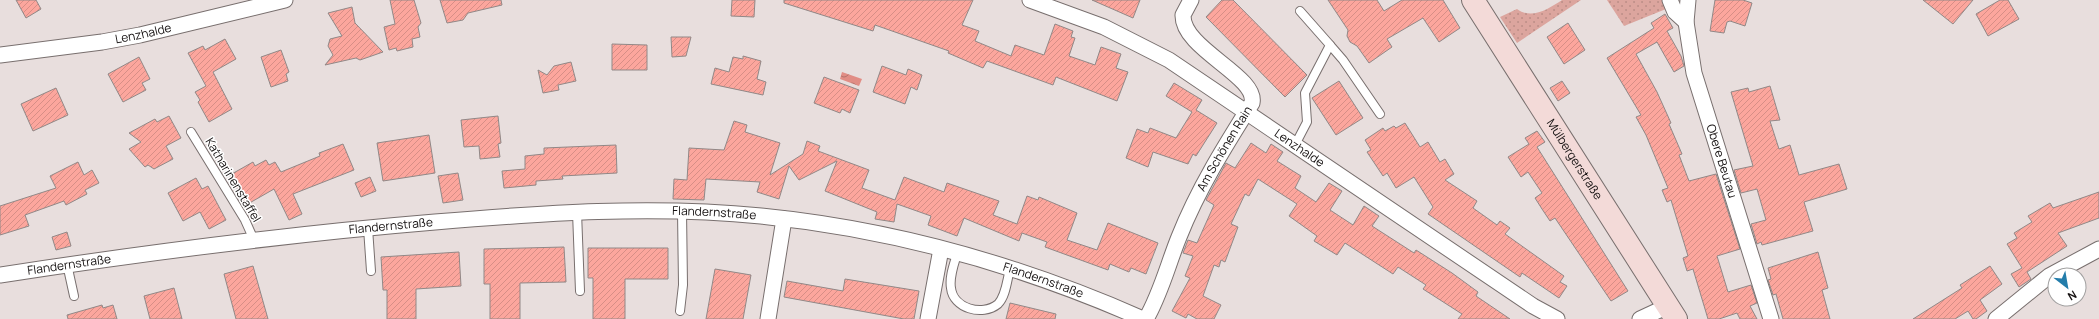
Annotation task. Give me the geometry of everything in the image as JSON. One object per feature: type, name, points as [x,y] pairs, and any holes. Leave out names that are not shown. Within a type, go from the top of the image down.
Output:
[{"type":"street","name":"Lenzhalde","points":[[0,55],[102,42],[140,35],[285,0]]},
{"type":"street","name":"Lenzhalde","points":[[1030,0],[1080,17],[1141,45],[1184,70],[1533,306],[1556,319]]},
{"type":"street","name":"Am Schönen Rain","points":[[1146,319],[1156,299],[1179,237],[1203,183],[1253,98],[1250,90],[1196,41],[1184,25],[1183,15],[1191,0]]},
{"type":"street","name":"Mülbergerstraße","points":[[1473,0],[1672,312]]},
{"type":"street","points":[[1670,0],[1675,12],[1686,22]]},
{"type":"street","name":"Obere Beutau","points":[[1688,0],[1686,22],[1694,73],[1771,319]]},
{"type":"street","name":"Flandernstraße","points":[[0,275],[67,264],[254,240],[368,228],[577,212],[682,211],[784,219],[866,232],[941,249],[1010,269],[1104,301],[1143,319]]},
{"type":"street","points":[[768,319],[784,219]]},
{"type":"street","points":[[928,319],[941,249]]},
{"type":"street","points":[[1996,319],[2049,276],[2099,249]]},
{"type":"street","points":[[1640,319],[1672,312]]},
{"type":"lane","points":[[1300,11],[1343,60],[1380,114]]},
{"type":"lane","points":[[1295,144],[1307,122],[1305,93],[1330,45]]},
{"type":"lane","name":"Katharinenstaffel","points":[[191,132],[244,220],[254,240]]},
{"type":"lane","points":[[680,311],[683,285],[682,211]]},
{"type":"lane","points":[[577,212],[580,291]]},
{"type":"lane","points":[[368,228],[371,271]]},
{"type":"lane","points":[[957,254],[950,282],[952,293],[959,303],[972,309],[983,310],[997,304],[1003,296],[1010,269]]},
{"type":"lane","points":[[67,264],[74,296]]},
{"type":"shaded area","points":[[1562,0],[1581,0],[1517,43],[1500,17],[1517,9],[1528,14],[1540,12]]},
{"type":"shaded area","points":[[1607,0],[1679,0],[1666,9],[1624,26]]},
{"type":"water","points":[[842,72],[862,79],[859,86],[840,79]]},
{"type":"building","points":[[16,0],[36,0],[41,9],[26,18]]},
{"type":"building","points":[[390,0],[414,0],[421,23],[418,27],[420,37],[412,39],[413,47],[397,51],[396,48],[389,50],[384,27],[395,24]]},
{"type":"building","points":[[440,0],[501,0],[502,5],[468,13],[463,20],[447,23]]},
{"type":"building","points":[[732,0],[755,0],[754,17],[731,16]]},
{"type":"building","points":[[784,0],[973,0],[962,25],[979,31],[975,41],[1011,56],[1015,45],[1044,55],[1055,24],[1073,31],[1071,37],[1075,38],[1069,56],[1095,65],[1101,47],[1121,54],[1116,68],[1128,72],[1117,101],[1056,77],[1053,85],[987,61],[983,68],[948,53],[949,51],[875,25],[873,31],[784,3]]},
{"type":"building","points":[[1092,0],[1140,0],[1133,18]]},
{"type":"building","points":[[1222,0],[1233,0],[1307,75],[1285,97],[1206,17]]},
{"type":"building","points":[[1328,0],[1377,0],[1384,11],[1402,0],[1443,0],[1460,28],[1439,42],[1423,18],[1387,39],[1392,47],[1369,63],[1357,46],[1350,42],[1347,36],[1348,30]]},
{"type":"building","points":[[1715,0],[1743,0],[1752,3],[1745,26],[1730,21],[1727,22],[1724,33],[1710,31]]},
{"type":"building","points":[[1923,0],[1973,0],[1953,24]]},
{"type":"building","points":[[2000,0],[2008,0],[2019,19],[1988,36],[1976,14]]},
{"type":"building","points":[[352,7],[355,23],[383,52],[360,60],[356,58],[325,65],[333,55],[328,46],[330,39],[342,36],[328,13]]},
{"type":"building","points":[[1665,14],[1673,28],[1667,31],[1681,56],[1684,66],[1674,72],[1657,42],[1636,54],[1657,92],[1671,123],[1669,124],[1682,154],[1679,155],[1689,181],[1716,174],[1740,249],[1717,256],[1728,292],[1751,285],[1757,303],[1750,306],[1757,319],[1740,319],[1737,313],[1719,319],[1708,319],[1693,269],[1687,271],[1683,258],[1688,256],[1671,200],[1667,202],[1662,190],[1668,188],[1646,135],[1636,117],[1641,115],[1607,58],[1654,28],[1651,23]]},
{"type":"building","points":[[1568,23],[1585,50],[1564,64],[1547,37]]},
{"type":"building","points":[[671,37],[691,37],[686,56],[672,57]]},
{"type":"building","points":[[225,39],[236,59],[213,72],[232,109],[209,122],[198,102],[200,100],[195,92],[206,86],[188,53],[203,46],[205,50]]},
{"type":"building","points":[[612,44],[647,45],[647,70],[612,70]]},
{"type":"building","points":[[281,50],[289,72],[286,74],[288,81],[271,87],[261,57]]},
{"type":"building","points":[[743,56],[761,61],[757,79],[766,82],[763,95],[711,84],[715,68],[729,72],[733,57],[743,59]]},
{"type":"building","points":[[139,57],[150,79],[142,83],[146,90],[123,102],[108,74]]},
{"type":"building","points":[[571,62],[576,81],[558,85],[559,90],[543,93],[538,70],[547,75],[554,66]]},
{"type":"building","points":[[882,66],[906,75],[908,69],[922,75],[917,90],[911,87],[905,104],[873,92]]},
{"type":"building","points":[[824,77],[859,90],[850,113],[842,109],[840,113],[814,103]]},
{"type":"building","points":[[1339,81],[1363,118],[1336,135],[1312,98]]},
{"type":"building","points":[[1562,81],[1570,93],[1558,101],[1550,88]]},
{"type":"building","points":[[1174,83],[1202,100],[1196,110],[1217,123],[1196,156],[1193,154],[1188,164],[1153,152],[1148,167],[1126,158],[1137,129],[1148,133],[1150,128],[1176,138],[1192,112],[1166,96]]},
{"type":"building","points":[[1770,86],[1780,120],[1770,121],[1779,149],[1790,145],[1799,175],[1839,164],[1847,189],[1804,202],[1813,231],[1762,245],[1761,242],[1757,244],[1751,224],[1766,220],[1757,189],[1741,193],[1734,170],[1753,166],[1731,92],[1748,88],[1749,92]]},
{"type":"building","points":[[56,88],[68,115],[33,131],[21,104]]},
{"type":"building","points":[[169,116],[181,138],[166,146],[173,159],[154,169],[148,165],[145,167],[129,149],[141,142],[129,133],[155,119],[157,122]]},
{"type":"building","points":[[498,116],[501,143],[498,144],[500,157],[480,159],[479,146],[464,147],[461,120]]},
{"type":"building","points":[[734,121],[747,125],[745,132],[780,143],[770,175],[803,154],[807,141],[820,146],[818,151],[869,170],[862,188],[895,200],[904,177],[944,192],[947,183],[999,201],[993,215],[1017,224],[1027,196],[1038,200],[1039,197],[1077,213],[1067,240],[1097,250],[1108,223],[1158,243],[1146,274],[1131,268],[1129,272],[1110,264],[1108,270],[1045,247],[1047,242],[1022,233],[1019,241],[964,218],[957,236],[928,225],[931,216],[897,204],[894,222],[875,219],[877,212],[825,191],[837,161],[799,180],[789,166],[779,199],[757,192],[760,182],[706,179],[704,200],[673,199],[674,179],[687,180],[689,148],[724,150]]},
{"type":"building","points":[[1405,123],[1420,147],[1428,142],[1440,162],[1445,159],[1454,174],[1445,180],[1477,201],[1473,208],[1497,225],[1500,221],[1510,228],[1505,234],[1564,276],[1560,282],[1567,286],[1559,298],[1522,273],[1520,277],[1428,214],[1433,207],[1414,177],[1396,188],[1387,173],[1383,176],[1367,152],[1371,150],[1365,140],[1383,128],[1385,131],[1394,126],[1396,128]]},
{"type":"building","points":[[1537,131],[1545,142],[1537,147],[1628,291],[1611,301],[1555,218],[1550,221],[1542,209],[1535,198],[1542,193],[1528,172],[1521,177],[1508,157],[1529,144],[1525,138]]},
{"type":"building","points":[[429,135],[435,173],[383,181],[377,143]]},
{"type":"building","points":[[1251,143],[1266,153],[1271,144],[1283,152],[1277,161],[1301,176],[1295,188],[1316,202],[1329,183],[1342,191],[1330,210],[1353,225],[1364,206],[1379,216],[1372,226],[1414,253],[1416,250],[1452,273],[1478,292],[1476,296],[1510,319],[1458,319],[1462,314],[1423,289],[1426,285],[1398,267],[1393,274],[1345,243],[1337,255],[1314,241],[1317,236],[1289,216],[1297,204],[1258,179],[1249,196],[1245,194],[1231,224],[1238,227],[1225,262],[1221,260],[1219,267],[1214,265],[1203,296],[1221,305],[1214,319],[1197,319],[1188,314],[1186,318],[1172,311],[1190,278],[1185,276],[1193,256],[1183,253],[1188,240],[1197,243],[1214,205],[1206,200],[1226,163],[1235,168]]},
{"type":"building","points":[[343,144],[354,170],[293,194],[302,214],[289,220],[274,189],[246,205],[230,175],[253,162],[255,166],[266,160],[269,165],[275,162],[281,172],[320,156],[319,153]]},
{"type":"building","points":[[616,145],[617,173],[562,176],[563,179],[536,181],[536,185],[504,188],[502,171],[525,169],[525,156],[544,154],[544,148]]},
{"type":"building","points":[[78,162],[84,175],[92,170],[99,183],[85,190],[87,194],[66,205],[64,201],[25,215],[29,226],[0,235],[0,206],[56,188],[50,176]]},
{"type":"building","points":[[458,173],[463,200],[443,203],[438,176]]},
{"type":"building","points":[[370,177],[376,191],[361,197],[355,183]]},
{"type":"building","points":[[196,178],[202,189],[208,186],[226,220],[209,229],[200,212],[183,221],[168,193]]},
{"type":"building","points":[[2099,192],[2099,218],[2058,233],[2067,246],[2027,272],[2031,279],[2019,287],[2011,274],[2022,268],[2007,244],[2017,238],[2014,233],[2032,222],[2028,216],[2050,203],[2053,208]]},
{"type":"building","points":[[67,232],[71,246],[56,250],[52,237]]},
{"type":"building","points":[[564,247],[566,282],[520,283],[520,319],[490,319],[490,284],[484,284],[484,249]]},
{"type":"building","points":[[588,248],[668,248],[668,279],[625,279],[625,319],[593,319],[593,278],[588,278]]},
{"type":"building","points":[[459,252],[461,286],[416,289],[416,319],[387,319],[387,290],[383,290],[381,257]]},
{"type":"building","points":[[1818,252],[1828,288],[1822,290],[1830,319],[1783,319],[1776,294],[1773,295],[1768,280],[1771,279],[1768,268]]},
{"type":"building","points":[[253,266],[268,319],[236,319],[224,274]]},
{"type":"building","points":[[1990,266],[2002,284],[1980,300],[1987,311],[1976,319],[1973,319],[1968,311],[1955,319],[1913,319],[1962,288],[1960,285]]},
{"type":"building","points":[[715,269],[751,275],[743,319],[706,319]]},
{"type":"building","points":[[845,279],[919,291],[914,319],[904,319],[784,297],[787,281],[843,291]]},
{"type":"building","points":[[174,288],[182,319],[150,319],[144,296]]},
{"type":"building","points":[[1010,303],[1056,314],[1055,319],[1006,319]]},
{"type":"building","points":[[102,305],[103,308],[113,305],[117,319],[68,319],[67,315]]}]
